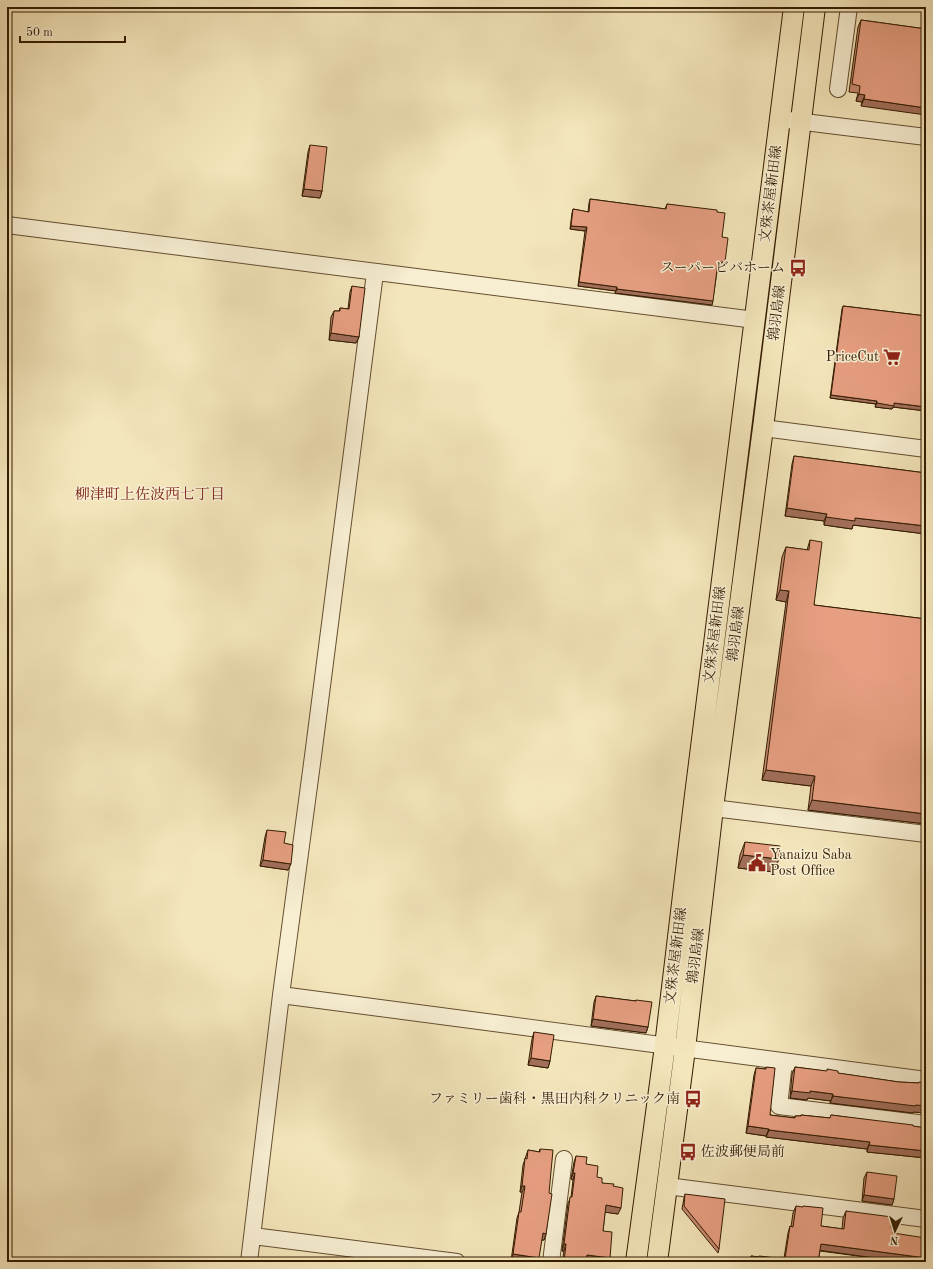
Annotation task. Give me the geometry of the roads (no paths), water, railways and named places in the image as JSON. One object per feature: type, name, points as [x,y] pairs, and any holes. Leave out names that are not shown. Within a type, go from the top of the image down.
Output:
[{"type":"main road","name":"文殊茶屋新田線","points":[[636,1262],[665,1046],[794,7]]},
{"type":"main road","name":"鶉羽島線","points":[[657,1262],[815,7]]},
{"type":"street","points":[[838,89],[849,7]]},
{"type":"street","points":[[780,119],[926,137]]},
{"type":"street","points":[[7,225],[755,320]]},
{"type":"street","points":[[249,1262],[281,995],[375,272]]},
{"type":"street","points":[[763,428],[926,449]]},
{"type":"street","points":[[713,808],[926,834]]},
{"type":"street","points":[[281,995],[926,1080]]},
{"type":"street","points":[[784,1062],[779,1106],[926,1124]]},
{"type":"street","points":[[551,1262],[564,1159]]},
{"type":"street","points":[[667,1186],[926,1219]]},
{"type":"street","points":[[252,1236],[457,1262]]},
{"type":"place","name":"スーパービバホーム","points":[[798,268]]},
{"type":"place","name":"PriceCut","points":[[892,357]]},
{"type":"place","name":"Yanaizu Saba Post Office","points":[[757,863]]},
{"type":"place","name":"ファミリー歯科・黒田内科クリニック南","points":[[693,1099]]},
{"type":"place","name":"佐波郵便局前","points":[[688,1152]]},
{"type":"district","name":"柳津町上佐波西七丁目","points":[[150,495]]}]
